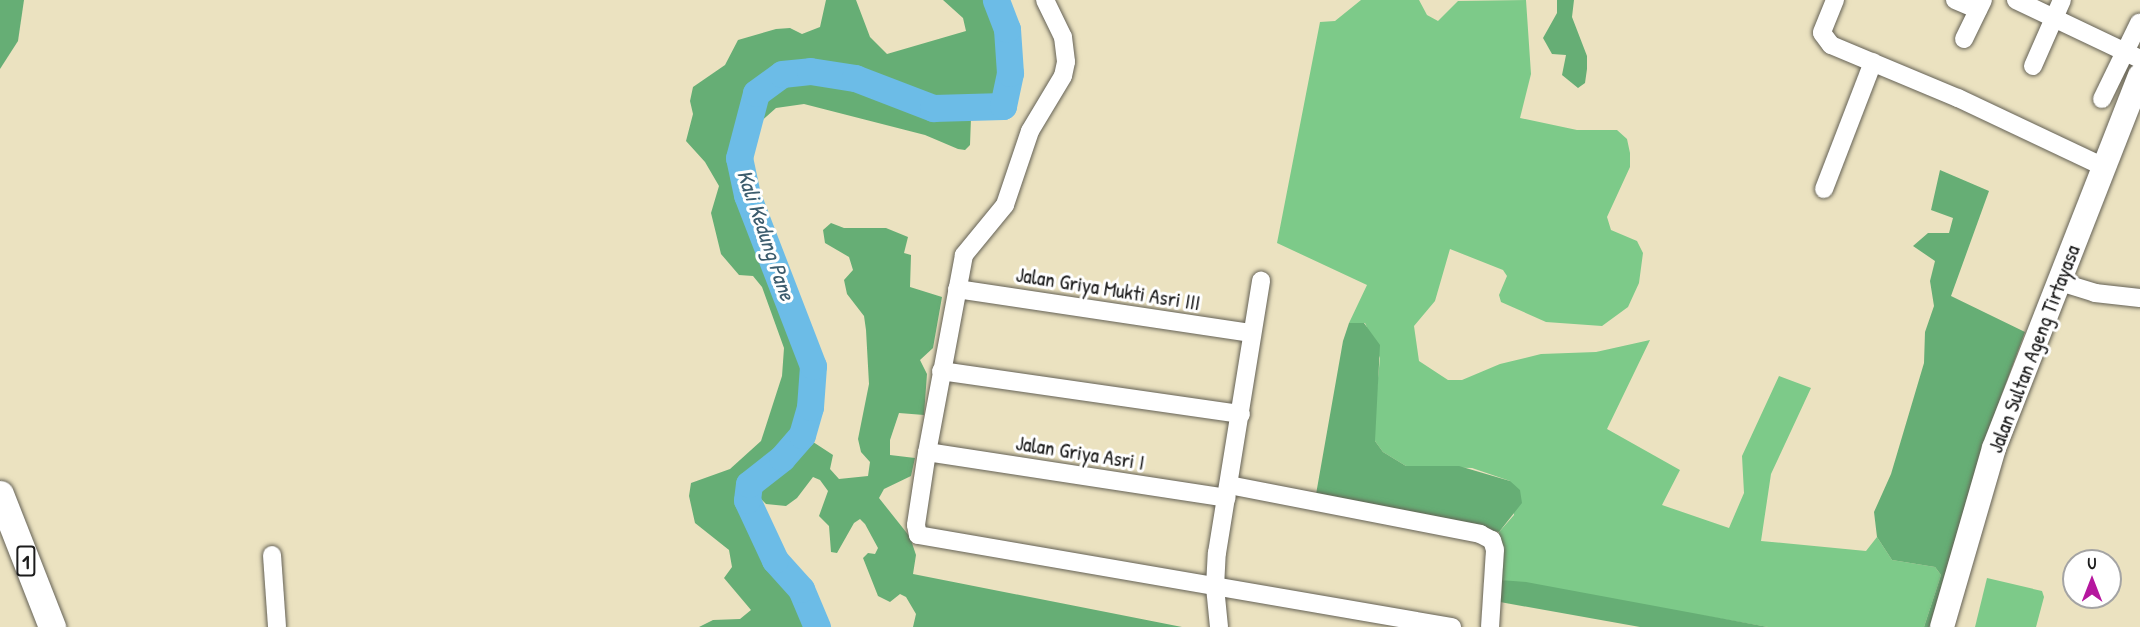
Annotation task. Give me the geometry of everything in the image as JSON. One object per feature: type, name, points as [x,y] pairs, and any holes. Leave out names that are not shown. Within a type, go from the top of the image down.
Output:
[{"type":"highway","name":"1","points":[[0,494],[52,627]]},
{"type":"main road","name":"Jalan Sultan Ageng Tirtayasa","points":[[1942,627],[1994,448],[2071,286],[2104,167],[2140,76]]},
{"type":"street","points":[[1045,0],[1065,45],[1063,76],[1030,131],[1005,205],[964,255],[927,452],[916,525],[918,535],[925,539],[1452,627]]},
{"type":"street","points":[[1835,0],[1823,27],[1824,39],[2104,167]]},
{"type":"street","points":[[1955,0],[1980,5],[1964,39]]},
{"type":"street","points":[[2016,0],[2132,56]]},
{"type":"street","points":[[2033,66],[2062,0]]},
{"type":"street","points":[[2102,99],[2132,56],[2139,23]]},
{"type":"street","points":[[1824,189],[1874,62]]},
{"type":"street","points":[[1219,627],[1215,586],[1261,281]]},
{"type":"street","points":[[2071,286],[2140,298]]},
{"type":"street","name":"Jalan Griya Mukti Asri III","points":[[957,289],[1252,333]]},
{"type":"street","points":[[941,371],[1241,414]]},
{"type":"street","name":"Jalan Griya Asri I","points":[[927,452],[1228,492],[1480,534],[1492,540],[1495,550],[1490,627]]},
{"type":"street","points":[[272,555],[277,627]]},
{"type":"green space","points":[[0,0],[24,0],[18,41],[0,69]]},
{"type":"green space","points":[[826,0],[856,0],[870,37],[887,54],[966,31],[963,18],[943,0],[989,0],[1001,30],[1004,72],[998,101],[935,102],[857,73],[811,65],[780,68],[751,90],[733,158],[742,196],[807,367],[805,406],[797,432],[778,454],[743,481],[742,501],[770,563],[796,592],[811,627],[699,627],[713,620],[740,619],[751,610],[724,578],[732,567],[729,550],[695,523],[689,496],[691,483],[730,469],[761,441],[782,376],[784,348],[762,287],[753,276],[739,275],[721,254],[711,213],[719,186],[705,162],[686,141],[693,114],[690,101],[693,87],[725,65],[738,40],[776,29],[790,28],[802,34],[820,27]]},
{"type":"green space","points":[[1361,0],[1419,0],[1427,15],[1438,21],[1458,1],[1526,0],[1531,74],[1520,118],[1577,130],[1617,130],[1627,139],[1630,153],[1630,167],[1607,217],[1611,230],[1637,241],[1643,253],[1639,283],[1628,307],[1602,326],[1546,322],[1501,302],[1499,295],[1507,276],[1503,270],[1450,249],[1435,301],[1414,326],[1419,361],[1448,380],[1462,380],[1500,364],[1541,354],[1596,352],[1650,340],[1607,429],[1680,470],[1662,505],[1729,528],[1744,493],[1742,456],[1779,376],[1811,388],[1771,474],[1761,541],[1866,551],[1877,537],[1892,560],[1935,567],[1941,575],[1924,627],[1768,627],[1500,580],[1499,532],[1514,515],[1510,481],[1472,468],[1406,466],[1383,452],[1375,441],[1373,428],[1380,358],[1365,323],[1349,323],[1367,285],[1277,243],[1320,22],[1335,21]]},
{"type":"green space","points":[[1557,0],[1574,0],[1572,17],[1587,56],[1585,83],[1578,88],[1562,75],[1566,55],[1552,54],[1543,38],[1557,13]]},
{"type":"green space","points":[[810,77],[854,84],[932,114],[977,114],[971,118],[970,145],[965,150],[958,149],[925,135],[804,104],[776,108],[756,126],[761,96],[784,79]]},
{"type":"green space","points":[[1940,170],[1989,191],[1951,296],[2025,332],[1986,437],[1935,627],[1924,627],[1941,575],[1935,567],[1892,560],[1877,537],[1874,512],[1891,474],[1924,363],[1925,332],[1934,306],[1930,281],[1935,261],[1913,246],[1928,233],[1949,233],[1953,218],[1931,210]]},
{"type":"green space","points":[[831,223],[844,228],[886,228],[908,237],[904,253],[911,255],[910,287],[942,297],[933,348],[920,360],[927,374],[924,415],[899,413],[890,440],[890,455],[915,458],[911,476],[884,489],[879,498],[910,537],[916,555],[913,574],[1182,627],[913,627],[916,614],[906,597],[900,594],[890,602],[878,596],[863,558],[868,553],[875,554],[878,548],[860,519],[854,523],[837,553],[831,552],[829,526],[819,516],[828,491],[820,480],[813,477],[797,498],[786,506],[766,504],[761,499],[754,487],[786,462],[807,438],[833,455],[830,469],[839,479],[868,476],[870,462],[861,452],[858,439],[869,384],[864,316],[847,294],[844,280],[853,270],[849,257],[825,243],[823,230]]},
{"type":"green space","points":[[1349,323],[1364,323],[1380,345],[1375,441],[1383,452],[1406,466],[1459,466],[1510,481],[1520,490],[1522,503],[1499,532],[1315,500],[1343,341]]},
{"type":"green space","points":[[1987,578],[2042,591],[2044,597],[2036,627],[1975,627]]},
{"type":"green space","points":[[1500,580],[1526,582],[1768,627],[1640,627],[1500,602]]},
{"type":"waterway","name":"Kali Kedung Pane","points":[[817,627],[801,589],[775,560],[747,500],[749,484],[782,458],[802,435],[810,407],[813,366],[747,195],[739,158],[756,93],[782,74],[810,71],[855,78],[933,108],[1003,106],[1010,73],[1007,29],[996,0]]}]
